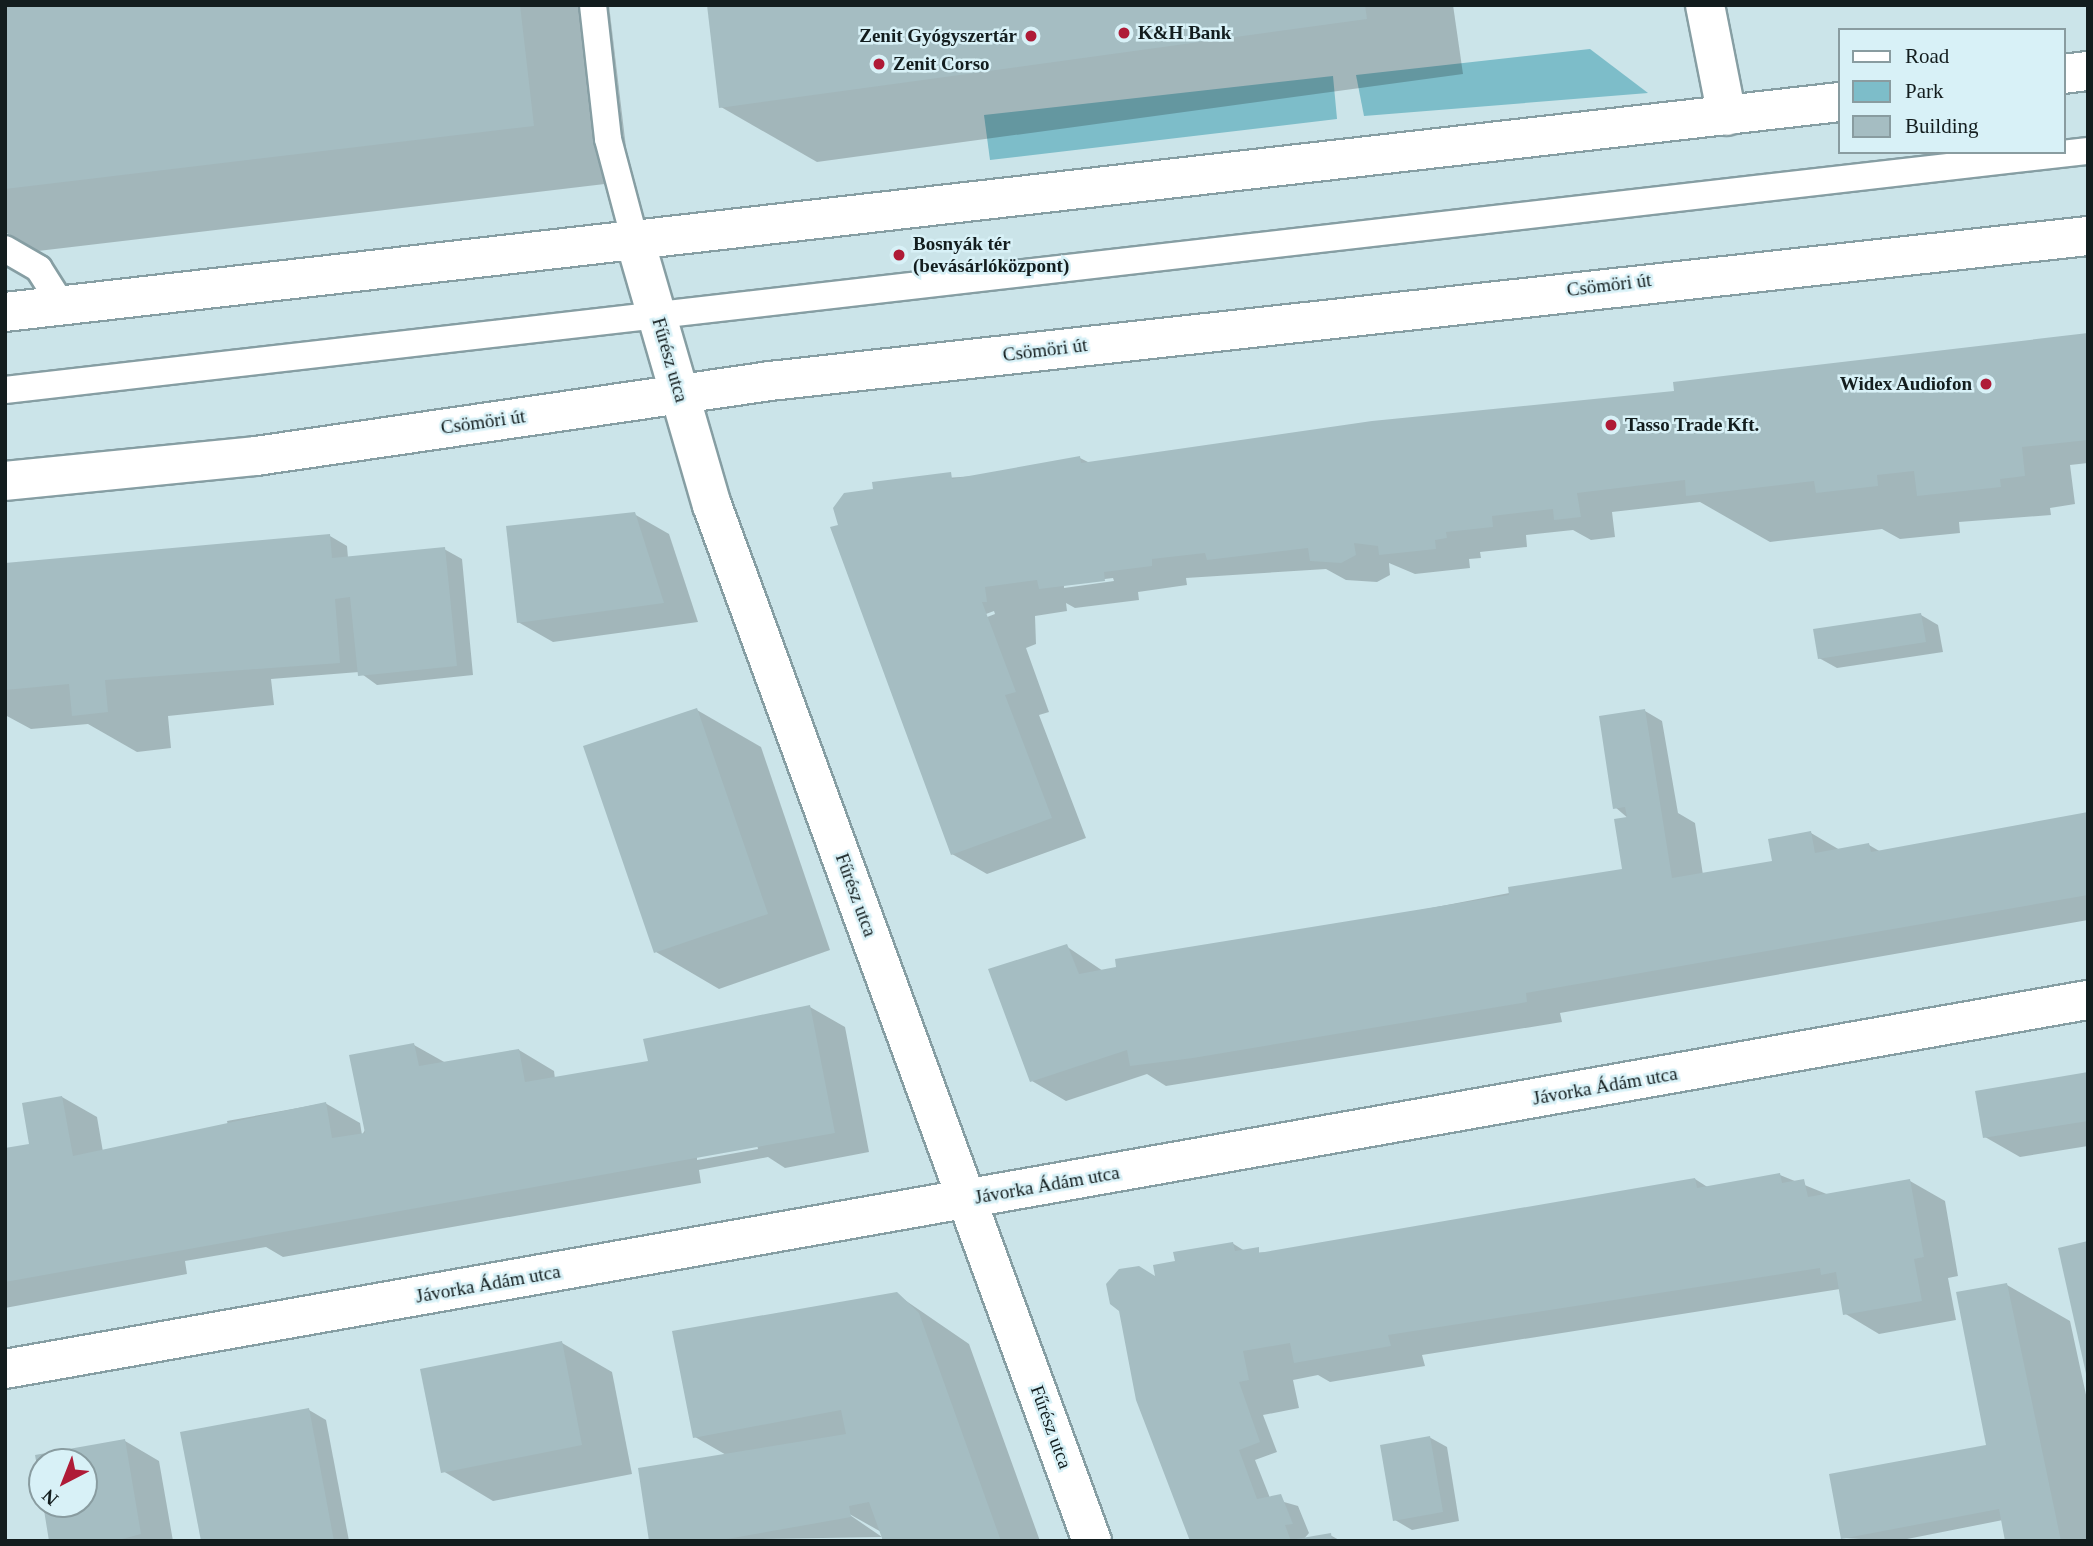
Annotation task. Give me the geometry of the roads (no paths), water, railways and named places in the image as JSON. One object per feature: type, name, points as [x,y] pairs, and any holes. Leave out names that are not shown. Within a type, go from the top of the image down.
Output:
[{"type":"main road","points":[[1705,5],[1727,116]]},
{"type":"main road","points":[[2065,74],[2088,71]]},
{"type":"main road","points":[[5,313],[636,244],[1838,102]]},
{"type":"main road","name":"Csömöri út","points":[[5,481],[256,456],[679,394],[1658,279],[2088,236]]},
{"type":"main road","name":"Fűrész utca","points":[[636,244],[712,505],[1092,1541]]},
{"type":"main road","name":"Jávorka Ádám utca","points":[[5,1369],[2088,1000]]},
{"type":"lane","points":[[593,5],[607,139],[636,244]]},
{"type":"lane","points":[[2065,154],[2088,151]]},
{"type":"lane","points":[[5,390],[657,315],[1365,239],[2063,154]]},
{"type":"lane","points":[[5,249],[39,270],[64,307]]},
{"type":"place","name":"K&H Bank","points":[[1124,33]]},
{"type":"place","name":"Zenit Gyógyszertár","points":[[1031,36]]},
{"type":"place","name":"Zenit Corso","points":[[879,64]]},
{"type":"place","name":"Bosnyák tér (bevásárlóközpont)","points":[[899,255]]},
{"type":"place","name":"Widex Audiofon","points":[[1986,384]]},
{"type":"place","name":"Tasso Trade Kft.","points":[[1611,425]]}]
